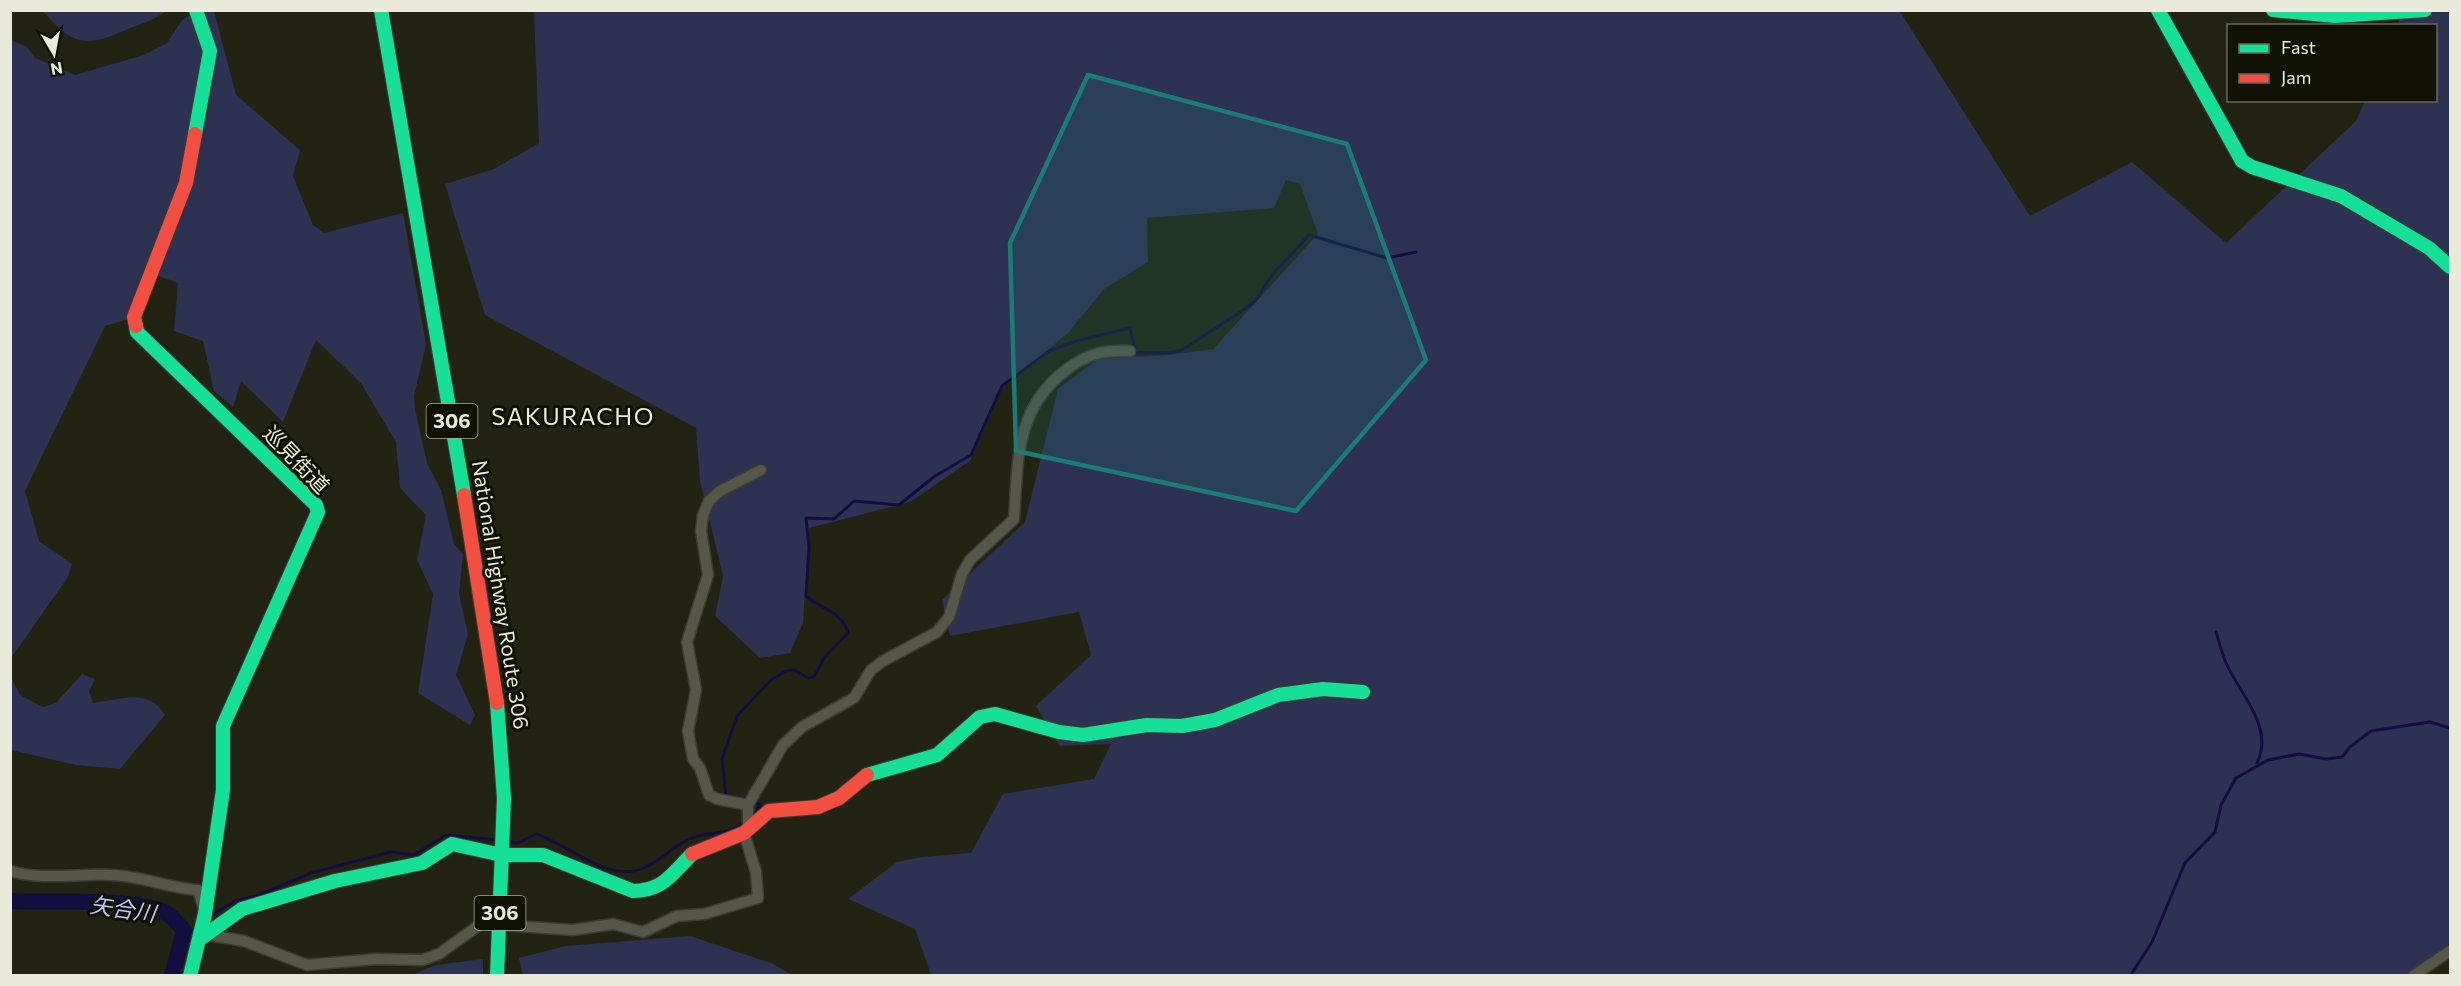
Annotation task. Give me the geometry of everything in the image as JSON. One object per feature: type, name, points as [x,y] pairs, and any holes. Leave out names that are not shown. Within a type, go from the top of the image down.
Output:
[{"type":"main road","name":"巡見街道","points":[[190,975],[203,935],[223,790],[223,726],[318,512],[316,505],[137,332],[134,317],[186,183],[210,51],[196,10]]},
{"type":"main road","name":"National Highway Route 306","points":[[381,10],[489,639],[501,734],[503,833],[497,975]]},
{"type":"main road","points":[[2158,10],[2242,161],[2252,167],[2342,196],[2429,248],[2451,267]]},
{"type":"main road","points":[[2273,10],[2325,16],[2425,10]]},
{"type":"main road","points":[[203,935],[236,912],[248,907],[335,881],[422,862],[452,844],[502,853],[543,855],[633,891],[647,891],[661,886],[692,854],[749,815],[818,807],[839,798],[863,776],[937,755],[980,717],[995,714],[1059,732],[1083,735],[1147,725],[1182,726],[1215,720],[1278,695],[1323,688],[1363,692]]},
{"type":"street","points":[[203,935],[244,941],[307,965],[376,959],[422,960],[439,954],[482,923],[573,930],[613,924],[643,932],[676,916],[704,914],[758,898],[749,815],[783,745],[802,727],[846,705],[854,698],[871,669],[937,632],[949,617],[962,574],[970,560],[1014,519],[1018,456],[1033,407],[1040,394],[1073,364],[1104,350],[1130,351]]},
{"type":"street","points":[[749,815],[709,795],[700,768],[693,759],[688,731],[696,690],[687,642],[708,575],[701,531],[710,501],[720,491],[761,470]]},
{"type":"street","points":[[10,871],[20,874],[112,875],[198,890],[205,912]]},
{"type":"street","points":[[2413,975],[2451,951]]},
{"type":"highlighted area","points":[[1088,75],[1347,144],[1426,360],[1296,511],[1016,451],[1010,243]]},
{"type":"shaded area","points":[[1899,10],[2030,216],[2132,162],[2226,243],[2356,121],[2365,102],[2437,102],[2437,24],[2398,24],[2404,11],[2450,11],[2450,944],[2403,976],[931,975],[915,929],[848,899],[897,862],[922,857],[971,853],[1003,794],[1094,779],[1111,744],[1060,746],[1036,706],[1091,655],[1079,612],[950,636],[942,600],[1025,522],[1058,389],[1098,359],[1168,355],[1213,349],[1318,234],[1300,184],[1286,180],[1274,208],[1147,218],[1148,262],[1104,289],[1069,332],[1002,389],[970,461],[910,502],[809,528],[803,623],[790,653],[760,658],[715,616],[723,576],[700,481],[696,428],[485,315],[445,184],[494,169],[539,143],[534,11]]},
{"type":"shaded area","points":[[43,11],[167,11],[114,35],[91,41],[72,37]]},
{"type":"shaded area","points":[[196,11],[214,11],[236,95],[300,150],[293,176],[313,225],[324,233],[403,213],[426,344],[414,396],[415,409],[427,463],[441,490],[454,544],[463,554],[459,594],[468,634],[456,675],[475,715],[470,725],[418,693],[433,594],[417,560],[426,515],[400,488],[396,442],[361,383],[316,340],[283,422],[241,381],[233,407],[214,391],[203,341],[174,331],[178,283],[145,271],[129,319],[105,326],[25,491],[39,541],[72,564],[68,577],[11,658],[11,40],[27,47],[35,58],[75,75],[144,55],[167,43],[182,20]]},
{"type":"shaded area","points":[[82,674],[95,679],[89,691],[93,703],[133,697],[142,698],[158,706],[165,715],[120,769],[76,765],[11,750],[11,677],[20,695],[43,707],[56,703]]},
{"type":"shaded area","points":[[690,936],[771,963],[792,975],[523,975],[519,958],[566,946]]},
{"type":"shaded area","points":[[483,959],[483,975],[412,975],[436,965]]},
{"type":"waterway","points":[[726,796],[722,759],[737,716],[771,680],[786,671],[794,670],[808,678],[814,677],[824,658],[848,633],[836,615],[806,596],[809,547],[806,518],[834,519],[854,501],[899,505],[935,476],[971,455],[1002,386],[1049,351],[1076,341],[1130,328],[1136,353],[1168,353],[1182,350],[1255,301],[1273,274],[1309,235],[1387,258],[1416,252]]},
{"type":"waterway","points":[[2216,632],[2226,663],[2259,723],[2262,736],[2257,763]]},
{"type":"waterway","points":[[2130,976],[2152,942],[2185,863],[2215,832],[2221,805],[2236,778],[2268,760],[2299,754],[2326,759],[2342,757],[2350,747],[2371,731],[2430,722],[2450,728]]},
{"type":"waterway","points":[[733,797],[748,799],[761,805],[752,817]]},
{"type":"waterway","points":[[509,842],[518,843],[536,834],[603,867],[631,872],[650,865],[687,840],[731,830],[744,823]]},
{"type":"waterway","points":[[210,916],[235,901],[259,895],[311,873],[391,852],[414,855],[446,835],[497,840]]},
{"type":"waterway","name":"矢合川","points":[[10,901],[105,902],[163,911],[173,918],[184,931],[172,976]]},
{"type":"waterway","points":[[184,931],[192,931],[196,928]]},
{"type":"traffic: fast","points":[[195,134],[210,51],[196,10]]},
{"type":"traffic: fast","points":[[381,10],[464,495]]},
{"type":"traffic: fast","points":[[2158,10],[2242,161],[2252,167],[2341,196],[2429,248],[2450,267]]},
{"type":"traffic: fast","points":[[2273,10],[2335,16],[2425,10]]},
{"type":"traffic: fast","points":[[136,326],[137,332],[316,505],[318,512],[223,726],[223,790],[205,914],[190,976]]},
{"type":"traffic: fast","points":[[867,775],[937,755],[980,717],[995,714],[1059,732],[1083,735],[1147,725],[1182,726],[1215,720],[1278,695],[1323,689],[1363,692]]},
{"type":"traffic: fast","points":[[497,703],[504,798],[497,976]]},
{"type":"traffic: fast","points":[[200,939],[242,909],[335,881],[422,863],[452,844],[502,855],[543,855],[633,891],[660,885],[692,854]]},
{"type":"traffic: jam","points":[[136,326],[134,317],[186,183],[195,134]]},
{"type":"traffic: jam","points":[[464,495],[497,703]]},
{"type":"traffic: jam","points":[[692,854],[744,833],[769,811],[818,807],[839,798],[867,775]]},
{"type":"district","name":"SAKURACHO","points":[[573,417]]}]
